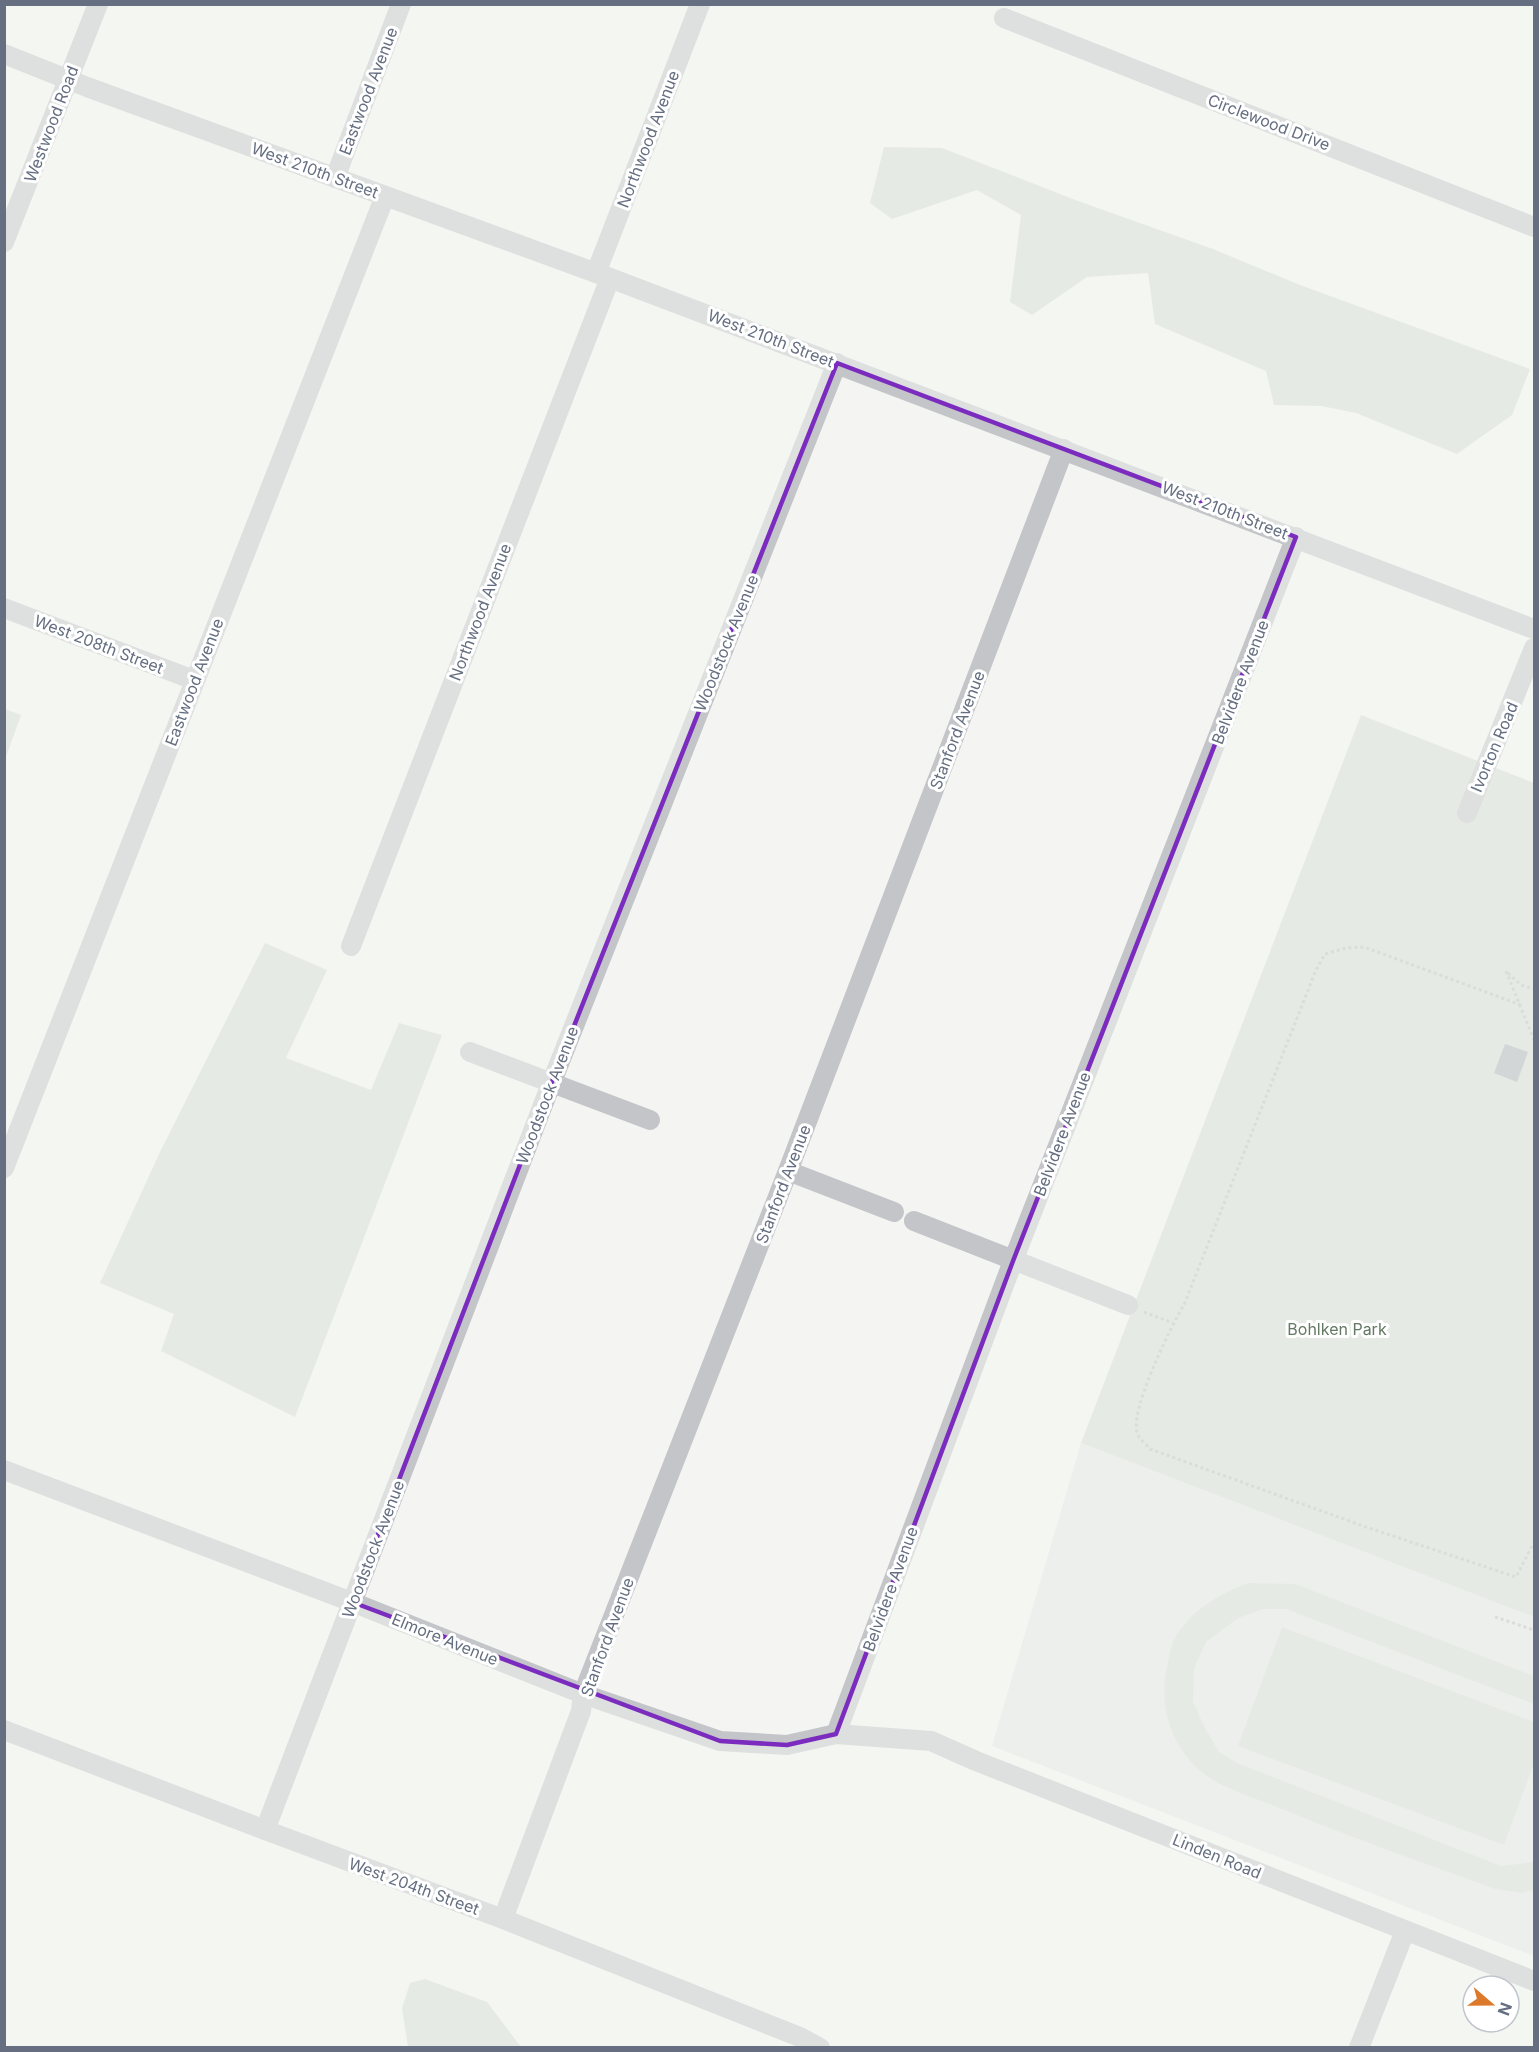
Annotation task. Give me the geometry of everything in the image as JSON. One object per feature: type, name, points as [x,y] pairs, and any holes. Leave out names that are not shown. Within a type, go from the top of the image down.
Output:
[{"type":"street","name":"Westwood Road","points":[[4,242],[98,4]]},
{"type":"street","name":"Eastwood Avenue","points":[[335,178],[401,4]]},
{"type":"street","name":"Northwood Avenue","points":[[351,946],[603,275],[700,4]]},
{"type":"street","name":"Circlewood Drive","points":[[1004,18],[1534,227]]},
{"type":"street","name":"West 210th Street","points":[[4,54],[603,275],[1534,628]]},
{"type":"street","name":"Eastwood Avenue","points":[[4,1168],[384,196]]},
{"type":"street","name":"Woodstock Avenue","points":[[264,1830],[551,1084],[837,363]]},
{"type":"street","name":"Stanford Avenue","points":[[503,1919],[580,1716],[583,1694],[788,1171],[1064,449]]},
{"type":"street","name":"Belvidere Avenue","points":[[836,1734],[1013,1261],[1296,537]]},
{"type":"street","name":"West 208th Street","points":[[4,608],[194,680]]},
{"type":"street","name":"Ivorton Road","points":[[1467,813],[1534,648]]},
{"type":"street","points":[[470,1052],[650,1120]]},
{"type":"street","points":[[788,1171],[894,1212]]},
{"type":"street","points":[[914,1221],[1128,1305]]},
{"type":"street","name":"Elmore Avenue","points":[[4,1470],[352,1602],[583,1694],[720,1741],[787,1745],[836,1734],[898,1738]]},
{"type":"street","name":"West 204th Street","points":[[4,1730],[503,1919],[800,2037],[820,2048]]},
{"type":"street","name":"Linden Road","points":[[898,1738],[931,1741],[976,1761],[1534,1981]]},
{"type":"street","points":[[1359,2048],[1405,1931]]},
{"type":"path","points":[[1521,1005],[1364,947],[1347,948],[1325,954],[1316,970],[1184,1305],[1173,1323],[1136,1415],[1137,1434],[1150,1449],[1365,1527],[1516,1576],[1534,1542]]},
{"type":"path","points":[[1534,989],[1521,985],[1506,971],[1534,1040]]},
{"type":"path","points":[[1128,1305],[1173,1323]]},
{"type":"path","points":[[1495,1617],[1534,1630]]},
{"type":"highlighted area","points":[[837,363],[1296,537],[1013,1261],[836,1734],[787,1745],[720,1741],[352,1602],[551,1084]]},
{"type":"shaded area","points":[[1081,1443],[1534,1617],[1534,1956],[992,1746]]},
{"type":"green space","points":[[884,147],[942,148],[1078,201],[1213,249],[1300,285],[1530,369],[1512,415],[1457,454],[1356,413],[1321,406],[1274,405],[1266,371],[1155,324],[1148,273],[1087,277],[1032,315],[1010,302],[1021,215],[977,190],[892,219],[870,203]]},
{"type":"green space","points":[[4,709],[21,715],[5,760]]},
{"type":"green space","name":"Bohlken Park","points":[[1361,715],[1534,783],[1534,1617],[1081,1443]]},
{"type":"green space","points":[[265,943],[327,970],[286,1058],[371,1090],[399,1023],[442,1035],[295,1417],[161,1351],[174,1314],[100,1283],[160,1152]]},
{"type":"green space","points":[[1248,1583],[1295,1584],[1534,1676],[1534,1704],[1286,1609],[1263,1609],[1238,1618],[1206,1642],[1194,1669],[1193,1702],[1219,1752],[1237,1763],[1501,1866],[1534,1862],[1534,1890],[1522,1893],[1495,1889],[1388,1850],[1231,1789],[1203,1773],[1192,1763],[1175,1738],[1166,1711],[1165,1681],[1172,1646],[1180,1630],[1196,1612],[1226,1592]]},
{"type":"green space","points":[[1282,1627],[1534,1722],[1534,1763],[1504,1845],[1238,1746]]},
{"type":"green space","points":[[425,1979],[487,2002],[521,2047],[408,2047],[402,2008],[410,1983]]},
{"type":"building","points":[[1505,1044],[1528,1052],[1517,1082],[1494,1073]]}]
